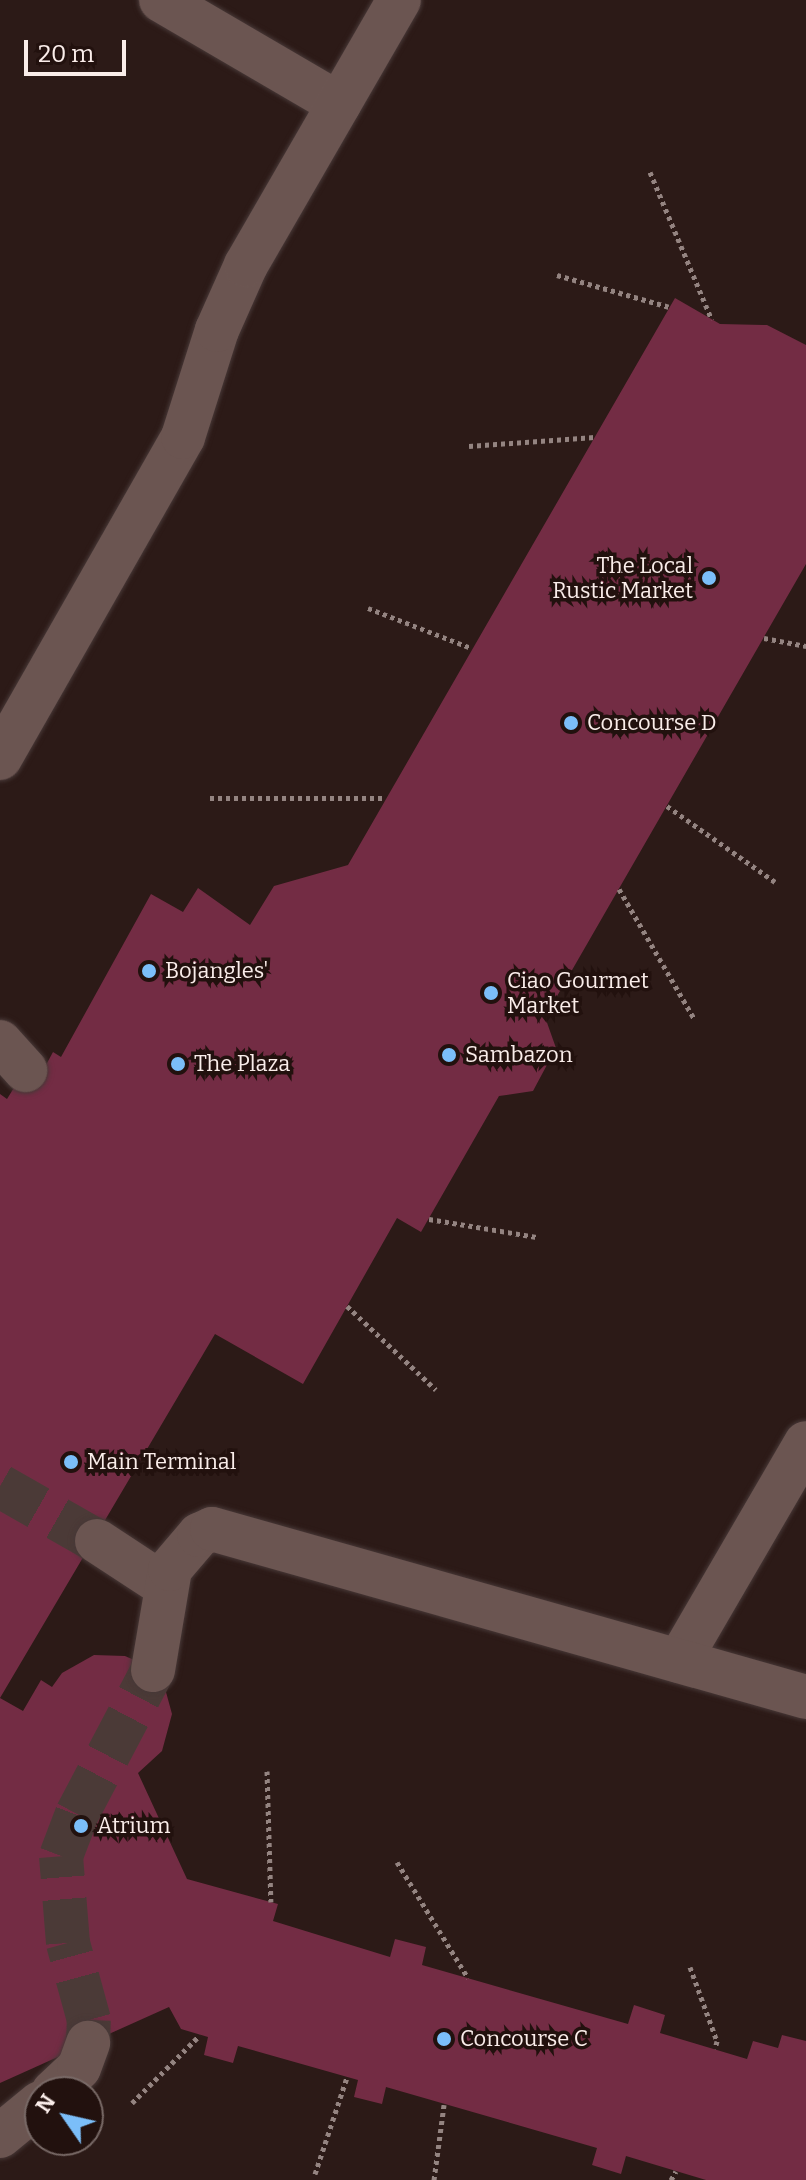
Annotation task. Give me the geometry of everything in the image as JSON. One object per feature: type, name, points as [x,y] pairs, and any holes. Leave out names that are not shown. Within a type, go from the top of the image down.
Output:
[{"type":"lane","points":[[161,0],[339,104]]},
{"type":"lane","points":[[0,758],[183,437],[231,297],[399,0]]},
{"type":"lane","points":[[679,1661],[806,1443]]},
{"type":"lane","points":[[153,1670],[164,1585],[180,1554],[212,1529],[806,1697]]},
{"type":"lane","points":[[97,1541],[164,1585]]},
{"type":"lane","points":[[70,2076],[79,2068],[88,2043]]},
{"type":"lane","points":[[0,2136],[24,2116]]},
{"type":"path","points":[[650,172],[712,320]]},
{"type":"path","points":[[557,275],[669,307]]},
{"type":"path","points":[[469,446],[595,437]]},
{"type":"path","points":[[368,608],[471,648]]},
{"type":"path","points":[[764,638],[806,646]]},
{"type":"path","points":[[210,798],[383,798]]},
{"type":"path","points":[[667,806],[775,882]]},
{"type":"path","points":[[619,889],[695,1020]]},
{"type":"path","points":[[429,1219],[537,1237]]},
{"type":"path","points":[[347,1306],[436,1390]]},
{"type":"path","points":[[267,1771],[271,1902]]},
{"type":"path","points":[[397,1862],[468,1978]]},
{"type":"path","points":[[690,1967],[717,2041],[715,2049]]},
{"type":"path","points":[[132,2103],[200,2035]]},
{"type":"path","points":[[315,2174],[347,2077]]},
{"type":"path","points":[[434,2180],[444,2105]]},
{"type":"path","points":[[671,2180],[676,2171]]},
{"type":"building","points":[[675,298],[720,324],[767,325],[806,345],[806,564],[545,1017],[556,1048],[533,1091],[499,1096],[421,1232],[397,1218],[303,1384],[215,1334],[0,1698],[0,1094],[7,1099],[25,1070],[39,1078],[53,1052],[61,1057],[151,894],[183,912],[198,888],[250,925],[274,886],[348,865]]},
{"type":"building","points":[[94,1655],[125,1656],[141,1663],[163,1681],[172,1714],[162,1751],[138,1773],[187,1879],[278,1904],[273,1921],[390,1957],[395,1939],[426,1947],[422,1965],[628,2024],[634,2005],[665,2015],[660,2033],[747,2059],[753,2041],[778,2048],[782,2035],[806,2041],[806,2180],[706,2180],[626,2156],[621,2174],[592,2165],[597,2148],[386,2087],[382,2104],[354,2097],[358,2080],[238,2046],[233,2063],[204,2055],[208,2037],[181,2029],[169,2007],[0,2083],[0,1698],[23,1711],[41,1680],[52,1687],[62,1673]]},
{"type":"tunnel","points":[[0,1486],[97,1541]]},
{"type":"tunnel","points":[[88,2043],[89,2020],[68,1943],[61,1856],[77,1814],[153,1670]]},
{"type":"place","name":"The Local Rustic Market","points":[[709,578]]},
{"type":"place","name":"Concourse D","points":[[571,723]]},
{"type":"place","name":"Bojangles'","points":[[149,971]]},
{"type":"place","name":"Ciao Gourmet Market","points":[[491,993]]},
{"type":"place","name":"Sambazon","points":[[449,1055]]},
{"type":"place","name":"The Plaza","points":[[178,1064]]},
{"type":"place","name":"Main Terminal","points":[[71,1462]]},
{"type":"place","name":"Atrium","points":[[81,1826]]},
{"type":"place","name":"Concourse C","points":[[444,2039]]}]
